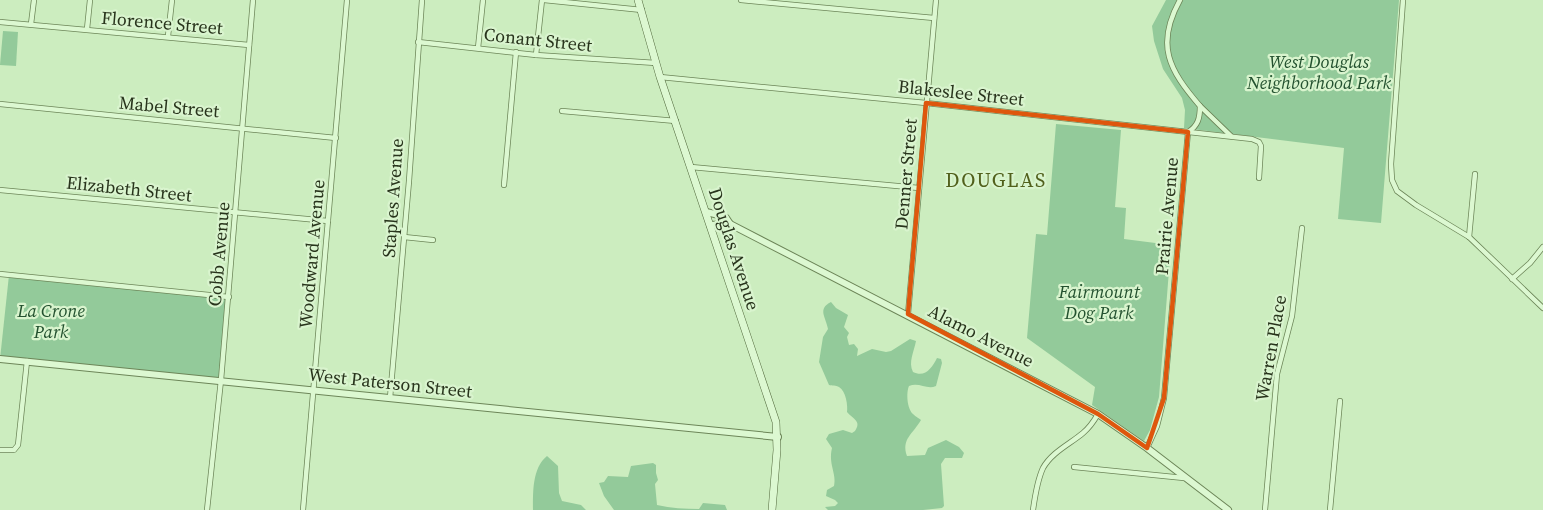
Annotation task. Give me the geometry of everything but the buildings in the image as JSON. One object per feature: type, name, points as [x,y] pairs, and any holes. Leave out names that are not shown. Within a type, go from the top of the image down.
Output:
[{"type":"main road","name":"Douglas Avenue","points":[[638,0],[660,77],[776,422],[778,437],[772,510]]},
{"type":"street","points":[[31,24],[34,0]]},
{"type":"street","points":[[87,29],[90,0]]},
{"type":"street","points":[[168,36],[171,0]]},
{"type":"street","name":"Cobb Avenue","points":[[207,510],[222,380],[253,0]]},
{"type":"street","name":"Woodward Avenue","points":[[303,510],[347,0]]},
{"type":"street","name":"Staples Avenue","points":[[390,398],[422,0]]},
{"type":"street","points":[[478,48],[483,0]]},
{"type":"street","points":[[536,55],[543,0],[642,10]]},
{"type":"street","points":[[741,0],[934,18]]},
{"type":"street","name":"Denner Street","points":[[908,314],[936,0]]},
{"type":"street","points":[[1180,0],[1168,24],[1167,50],[1176,74],[1200,106],[1231,137]]},
{"type":"street","points":[[1403,0],[1391,164],[1392,180],[1397,191],[1404,197],[1469,237],[1543,308]]},
{"type":"street","name":"Florence Street","points":[[0,22],[249,45]]},
{"type":"street","name":"Conant Street","points":[[418,42],[536,55],[656,63]]},
{"type":"street","points":[[504,185],[516,52]]},
{"type":"street","name":"Blakeslee Street","points":[[660,77],[926,103],[1231,137],[1259,142],[1261,147],[1259,178]]},
{"type":"street","name":"Mabel Street","points":[[0,104],[336,138]]},
{"type":"street","name":"Prairie Avenue","points":[[1147,448],[1157,426],[1164,398],[1188,132],[1198,121],[1200,106]]},
{"type":"street","points":[[562,111],[676,122]]},
{"type":"street","points":[[691,167],[919,188]]},
{"type":"street","points":[[1469,237],[1475,174]]},
{"type":"street","name":"Elizabeth Street","points":[[0,190],[328,221]]},
{"type":"street","name":"Alamo Avenue","points":[[706,212],[726,218],[730,224],[1098,414],[1228,510]]},
{"type":"street","points":[[710,225],[730,224]]},
{"type":"street","name":"Warren Place","points":[[1264,510],[1277,374],[1292,316],[1302,228]]},
{"type":"street","points":[[404,237],[433,240]]},
{"type":"street","points":[[1512,279],[1543,247]]},
{"type":"street","points":[[0,274],[229,297]]},
{"type":"street","name":"West Paterson Street","points":[[0,358],[778,437]]},
{"type":"street","points":[[0,450],[14,450],[18,445],[27,361]]},
{"type":"street","points":[[1330,510],[1340,401]]},
{"type":"street","points":[[1034,510],[1035,492],[1047,463],[1056,453],[1086,431],[1098,414]]},
{"type":"street","points":[[1074,467],[1184,478]]},
{"type":"highlighted area","points":[[926,103],[1188,132],[1164,398],[1147,448],[1098,414],[908,314]]},
{"type":"green space","name":"West Douglas Neighborhood Park","points":[[1166,0],[1399,0],[1381,223],[1338,219],[1344,148],[1184,128],[1185,110],[1182,98],[1163,69],[1154,41],[1152,26]]},
{"type":"green space","points":[[3,31],[18,32],[16,66],[0,65]]},
{"type":"green space","name":"Fairmount Dog Park","points":[[1056,124],[1121,130],[1115,207],[1126,208],[1124,239],[1171,245],[1159,397],[1150,430],[1144,441],[1092,405],[1095,387],[1027,338],[1036,234],[1047,235]]},
{"type":"green space","name":"La Crone Park","points":[[9,275],[229,297],[221,380],[0,359]]},
{"type":"green space","points":[[831,302],[848,315],[844,327],[849,333],[847,337],[849,345],[854,344],[858,349],[857,356],[872,349],[891,351],[910,339],[916,341],[911,361],[913,372],[925,373],[937,358],[941,359],[936,386],[909,386],[907,396],[909,408],[921,420],[907,441],[906,450],[907,456],[925,455],[928,448],[946,440],[959,447],[964,453],[962,458],[945,458],[941,464],[944,506],[942,508],[828,510],[825,507],[835,506],[838,503],[826,496],[827,490],[834,486],[835,482],[831,459],[832,448],[826,439],[829,434],[843,430],[852,433],[858,425],[847,412],[843,392],[838,386],[829,385],[819,362],[823,337],[828,329],[823,310]]},
{"type":"green space","points":[[547,456],[558,466],[559,493],[562,501],[581,505],[586,510],[533,510],[536,474],[538,467]]},
{"type":"green space","points":[[653,463],[656,465],[658,480],[655,484],[657,505],[699,509],[703,503],[725,505],[727,510],[614,510],[604,496],[599,483],[604,482],[608,476],[628,477],[631,466]]},
{"type":"district","name":"DOUGLAS","points":[[996,180]]}]
